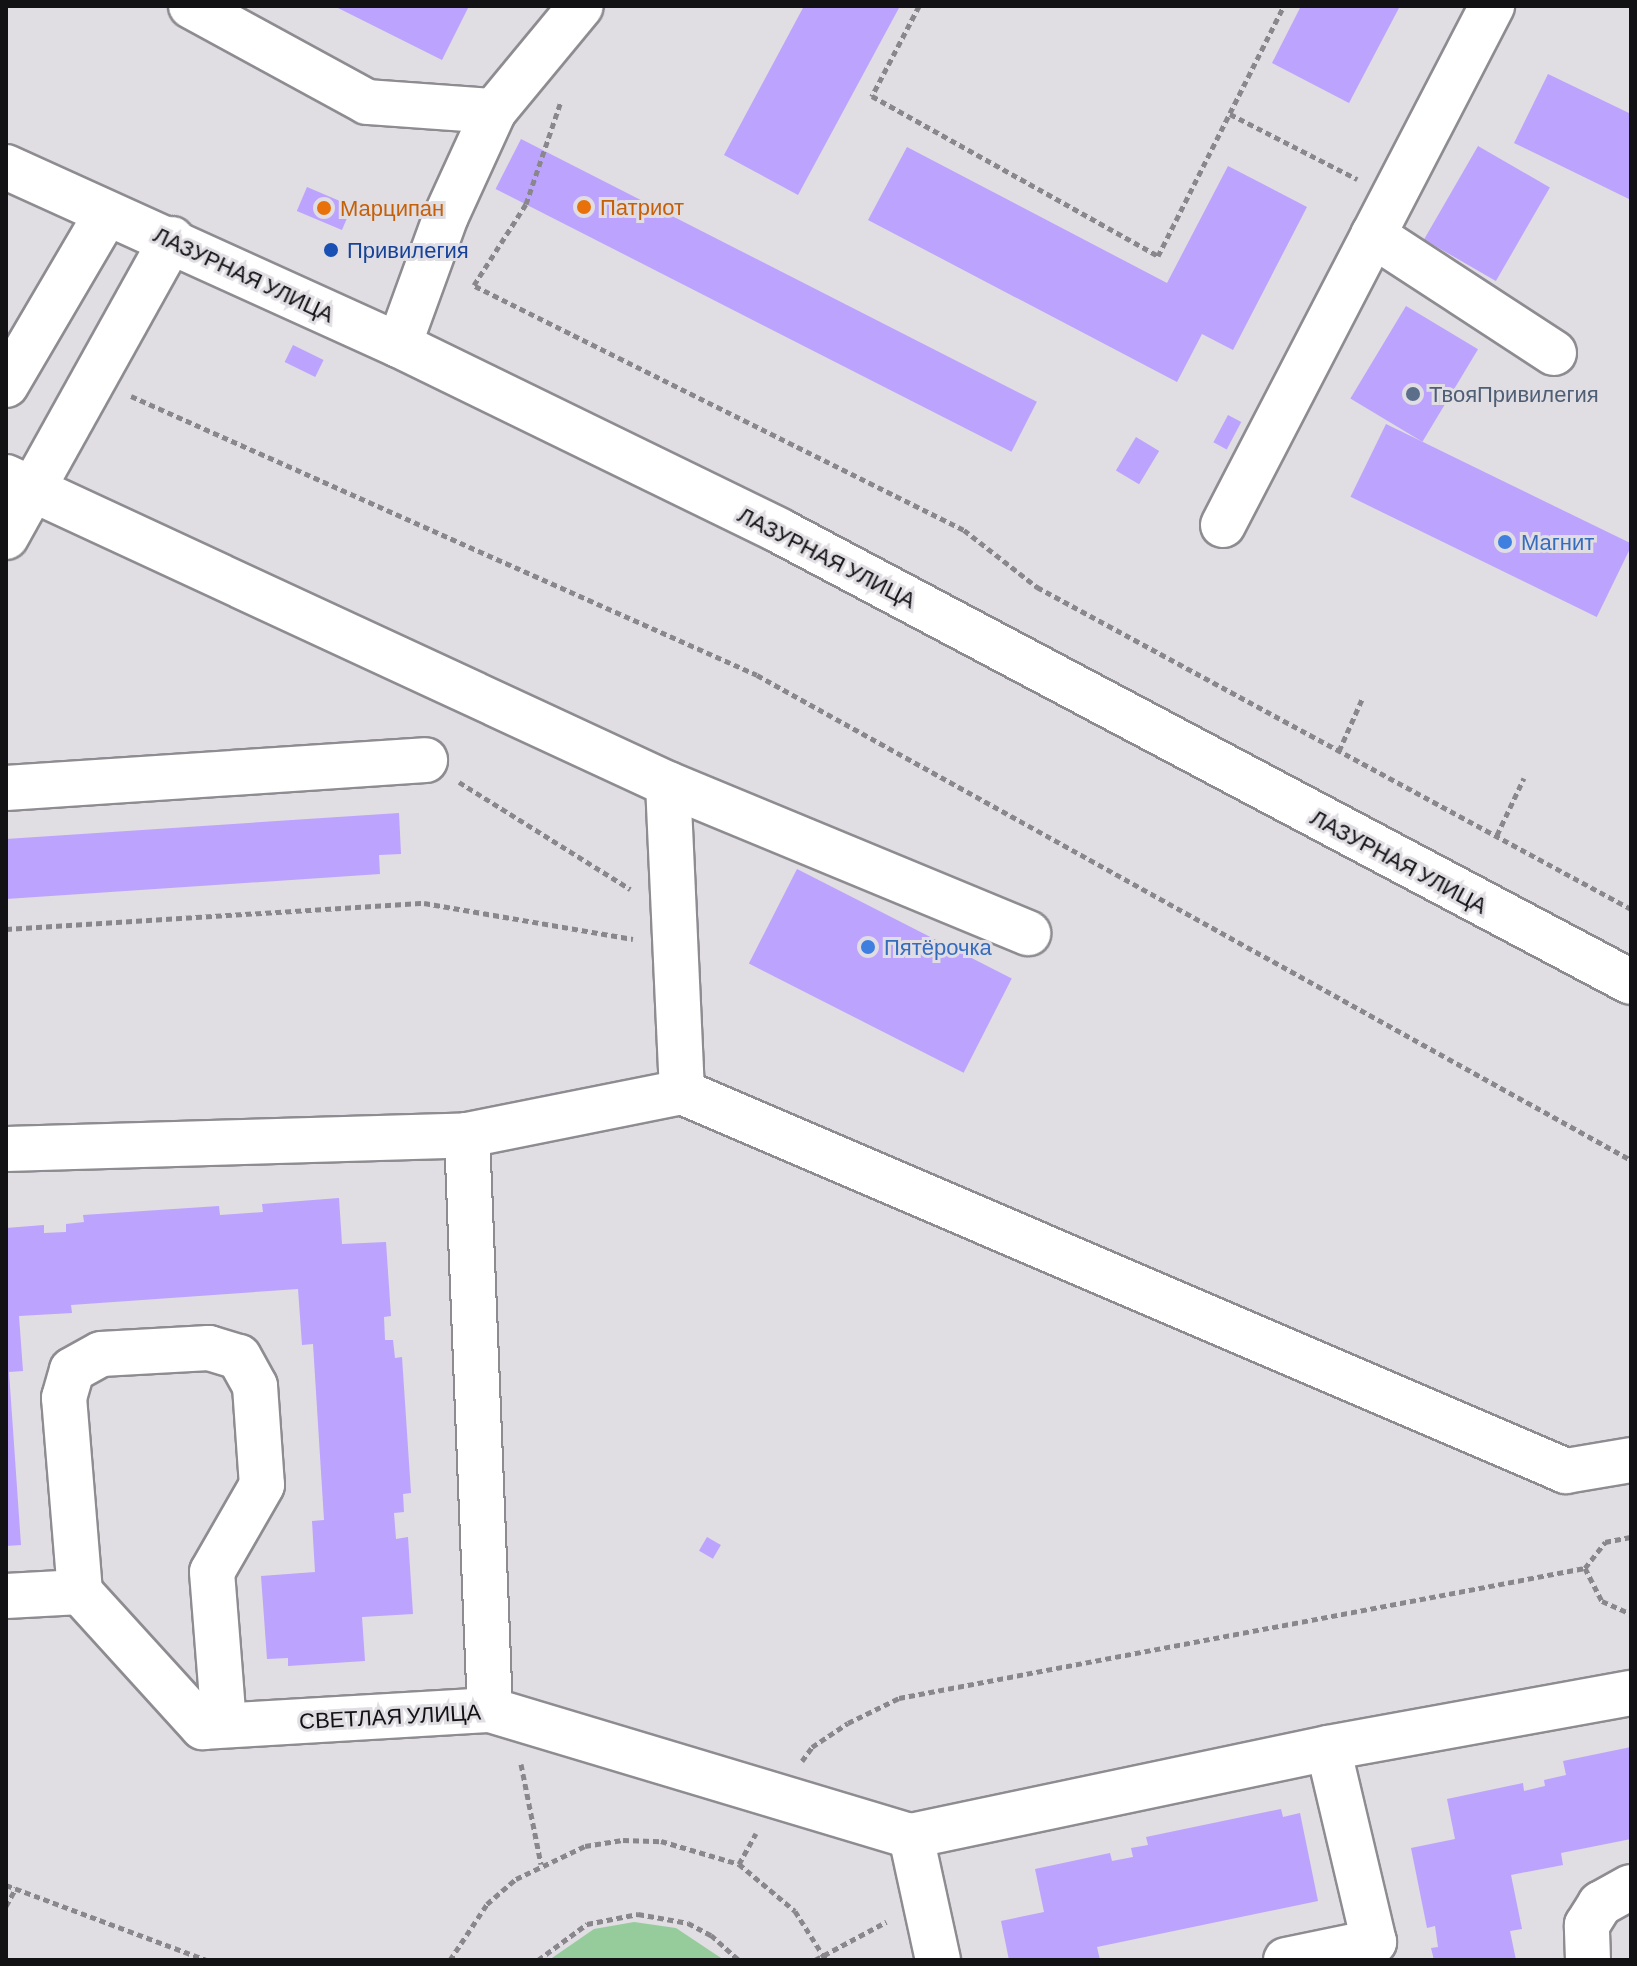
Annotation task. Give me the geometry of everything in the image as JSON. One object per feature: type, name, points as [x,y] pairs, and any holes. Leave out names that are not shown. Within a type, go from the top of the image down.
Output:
[{"type":"street","points":[[191,6],[367,102],[494,111]]},
{"type":"street","points":[[399,345],[429,264],[494,111],[581,6]]},
{"type":"street","points":[[1223,525],[1492,6]]},
{"type":"street","name":"ЛАЗУРНАЯ УЛИЦА","points":[[6,167],[172,239],[399,345],[875,580],[1631,982]]},
{"type":"street","points":[[6,385],[107,213]]},
{"type":"street","points":[[1383,216],[1554,353]]},
{"type":"street","points":[[6,537],[19,484],[94,380],[172,239]]},
{"type":"street","points":[[19,484],[668,784],[1028,933]]},
{"type":"street","points":[[6,788],[425,760]]},
{"type":"street","points":[[668,784],[682,1092]]},
{"type":"street","points":[[6,1149],[467,1135],[682,1092],[1566,1471],[1631,1460]]},
{"type":"street","points":[[467,1135],[501,1713]]},
{"type":"street","points":[[6,1596],[80,1592],[64,1398],[72,1370],[101,1354],[209,1348],[239,1357],[255,1386],[262,1485],[212,1572],[224,1724]]},
{"type":"street","name":"СВЕТЛАЯ УЛИЦА","points":[[80,1592],[203,1727],[501,1713],[775,1799],[911,1836]]},
{"type":"street","points":[[938,1960],[911,1836],[1328,1748],[1631,1693]]},
{"type":"street","points":[[1286,1960],[1376,1951],[1328,1748]]},
{"type":"street","points":[[1588,1960],[1587,1925],[1600,1904],[1631,1887]]},
{"type":"path","points":[[919,6],[872,96],[1158,256],[1284,6]]},
{"type":"path","points":[[1230,114],[1383,216]]},
{"type":"path","points":[[475,286],[526,204],[546,152]]},
{"type":"path","points":[[429,264],[964,530],[1037,587],[1631,909]]},
{"type":"path","points":[[94,380],[757,675],[1631,1160]]},
{"type":"path","points":[[1339,751],[1363,697]]},
{"type":"path","points":[[425,760],[676,930]]},
{"type":"path","points":[[1497,835],[1524,778]]},
{"type":"path","points":[[6,929],[424,903],[676,930]]},
{"type":"path","points":[[739,1864],[775,1799],[812,1747],[899,1698],[1585,1568],[1605,1542],[1631,1537]]},
{"type":"path","points":[[1585,1568],[1602,1601],[1631,1614]]},
{"type":"path","points":[[501,1713],[541,1864]]},
{"type":"path","points":[[450,1960],[487,1904],[541,1864],[585,1846],[623,1840],[661,1841],[739,1864],[795,1911],[825,1958]]},
{"type":"path","points":[[6,1885],[207,1960]]},
{"type":"path","points":[[6,1906],[16,1888]]},
{"type":"path","points":[[815,1960],[825,1958],[925,1901]]},
{"type":"path","points":[[538,1960],[587,1924],[638,1914],[688,1923],[711,1935],[739,1960]]},
{"type":"green space","points":[[634,1922],[676,1928],[724,1960],[549,1960],[594,1929]]},
{"type":"building","points":[[334,6],[469,6],[442,60]]},
{"type":"building","points":[[804,6],[900,6],[798,195],[724,155]]},
{"type":"building","points":[[1301,6],[1400,6],[1349,103],[1272,63]]},
{"type":"building","points":[[1548,74],[1631,114],[1631,200],[1514,143]]},
{"type":"building","points":[[521,139],[1037,402],[1011,452],[496,189]]},
{"type":"building","points":[[1478,146],[1550,188],[1496,281],[1424,240]]},
{"type":"building","points":[[907,147],[1167,283],[1228,166],[1307,207],[1233,350],[1202,334],[1177,382],[868,220]]},
{"type":"building","name":"Марципан","points":[[307,187],[352,206],[342,230],[297,211]]},
{"type":"building","points":[[1406,306],[1478,349],[1422,442],[1350,399]]},
{"type":"building","points":[[293,345],[324,360],[315,377],[285,362]]},
{"type":"building","points":[[1228,415],[1241,422],[1227,449],[1213,442]]},
{"type":"building","points":[[1386,424],[1631,543],[1597,617],[1350,497]]},
{"type":"building","points":[[1136,437],[1159,451],[1139,484],[1116,470]]},
{"type":"building","points":[[399,813],[401,854],[379,855],[380,874],[6,899],[6,839]]},
{"type":"building","points":[[797,869],[1012,978],[964,1073],[749,963]]},
{"type":"building","points":[[339,1198],[342,1244],[386,1242],[391,1316],[384,1317],[385,1340],[393,1340],[395,1358],[402,1357],[411,1493],[403,1494],[404,1512],[394,1513],[396,1539],[408,1537],[413,1614],[362,1617],[365,1661],[288,1666],[288,1658],[267,1659],[261,1576],[315,1572],[312,1521],[324,1520],[313,1344],[302,1345],[298,1289],[71,1305],[72,1313],[19,1316],[23,1371],[9,1372],[21,1545],[6,1546],[6,1228],[44,1225],[44,1233],[66,1232],[66,1224],[84,1222],[83,1215],[219,1206],[220,1215],[263,1212],[262,1204]]},
{"type":"building","points":[[707,1537],[721,1545],[713,1559],[699,1551]]},
{"type":"building","points":[[1631,1747],[1631,1839],[1561,1853],[1563,1865],[1511,1875],[1522,1929],[1510,1931],[1516,1960],[1434,1960],[1431,1948],[1438,1947],[1435,1926],[1427,1928],[1411,1848],[1455,1839],[1447,1799],[1523,1783],[1524,1791],[1545,1786],[1544,1780],[1566,1775],[1563,1761]]},
{"type":"building","points":[[1281,1809],[1283,1817],[1300,1813],[1318,1901],[1097,1947],[1100,1960],[1009,1960],[1001,1921],[1044,1912],[1035,1869],[1110,1853],[1112,1861],[1133,1857],[1131,1848],[1148,1845],[1146,1837]]},
{"type":"place","name":"Патриот","points":[[584,207]]},
{"type":"place","name":"Марципан","points":[[324,208]]},
{"type":"place","name":"Привилегия","points":[[331,250]]},
{"type":"place","name":"ТвояПривилегия","points":[[1413,394]]},
{"type":"place","name":"Магнит","points":[[1505,542]]},
{"type":"place","name":"Пятёрочка","points":[[868,947]]}]
